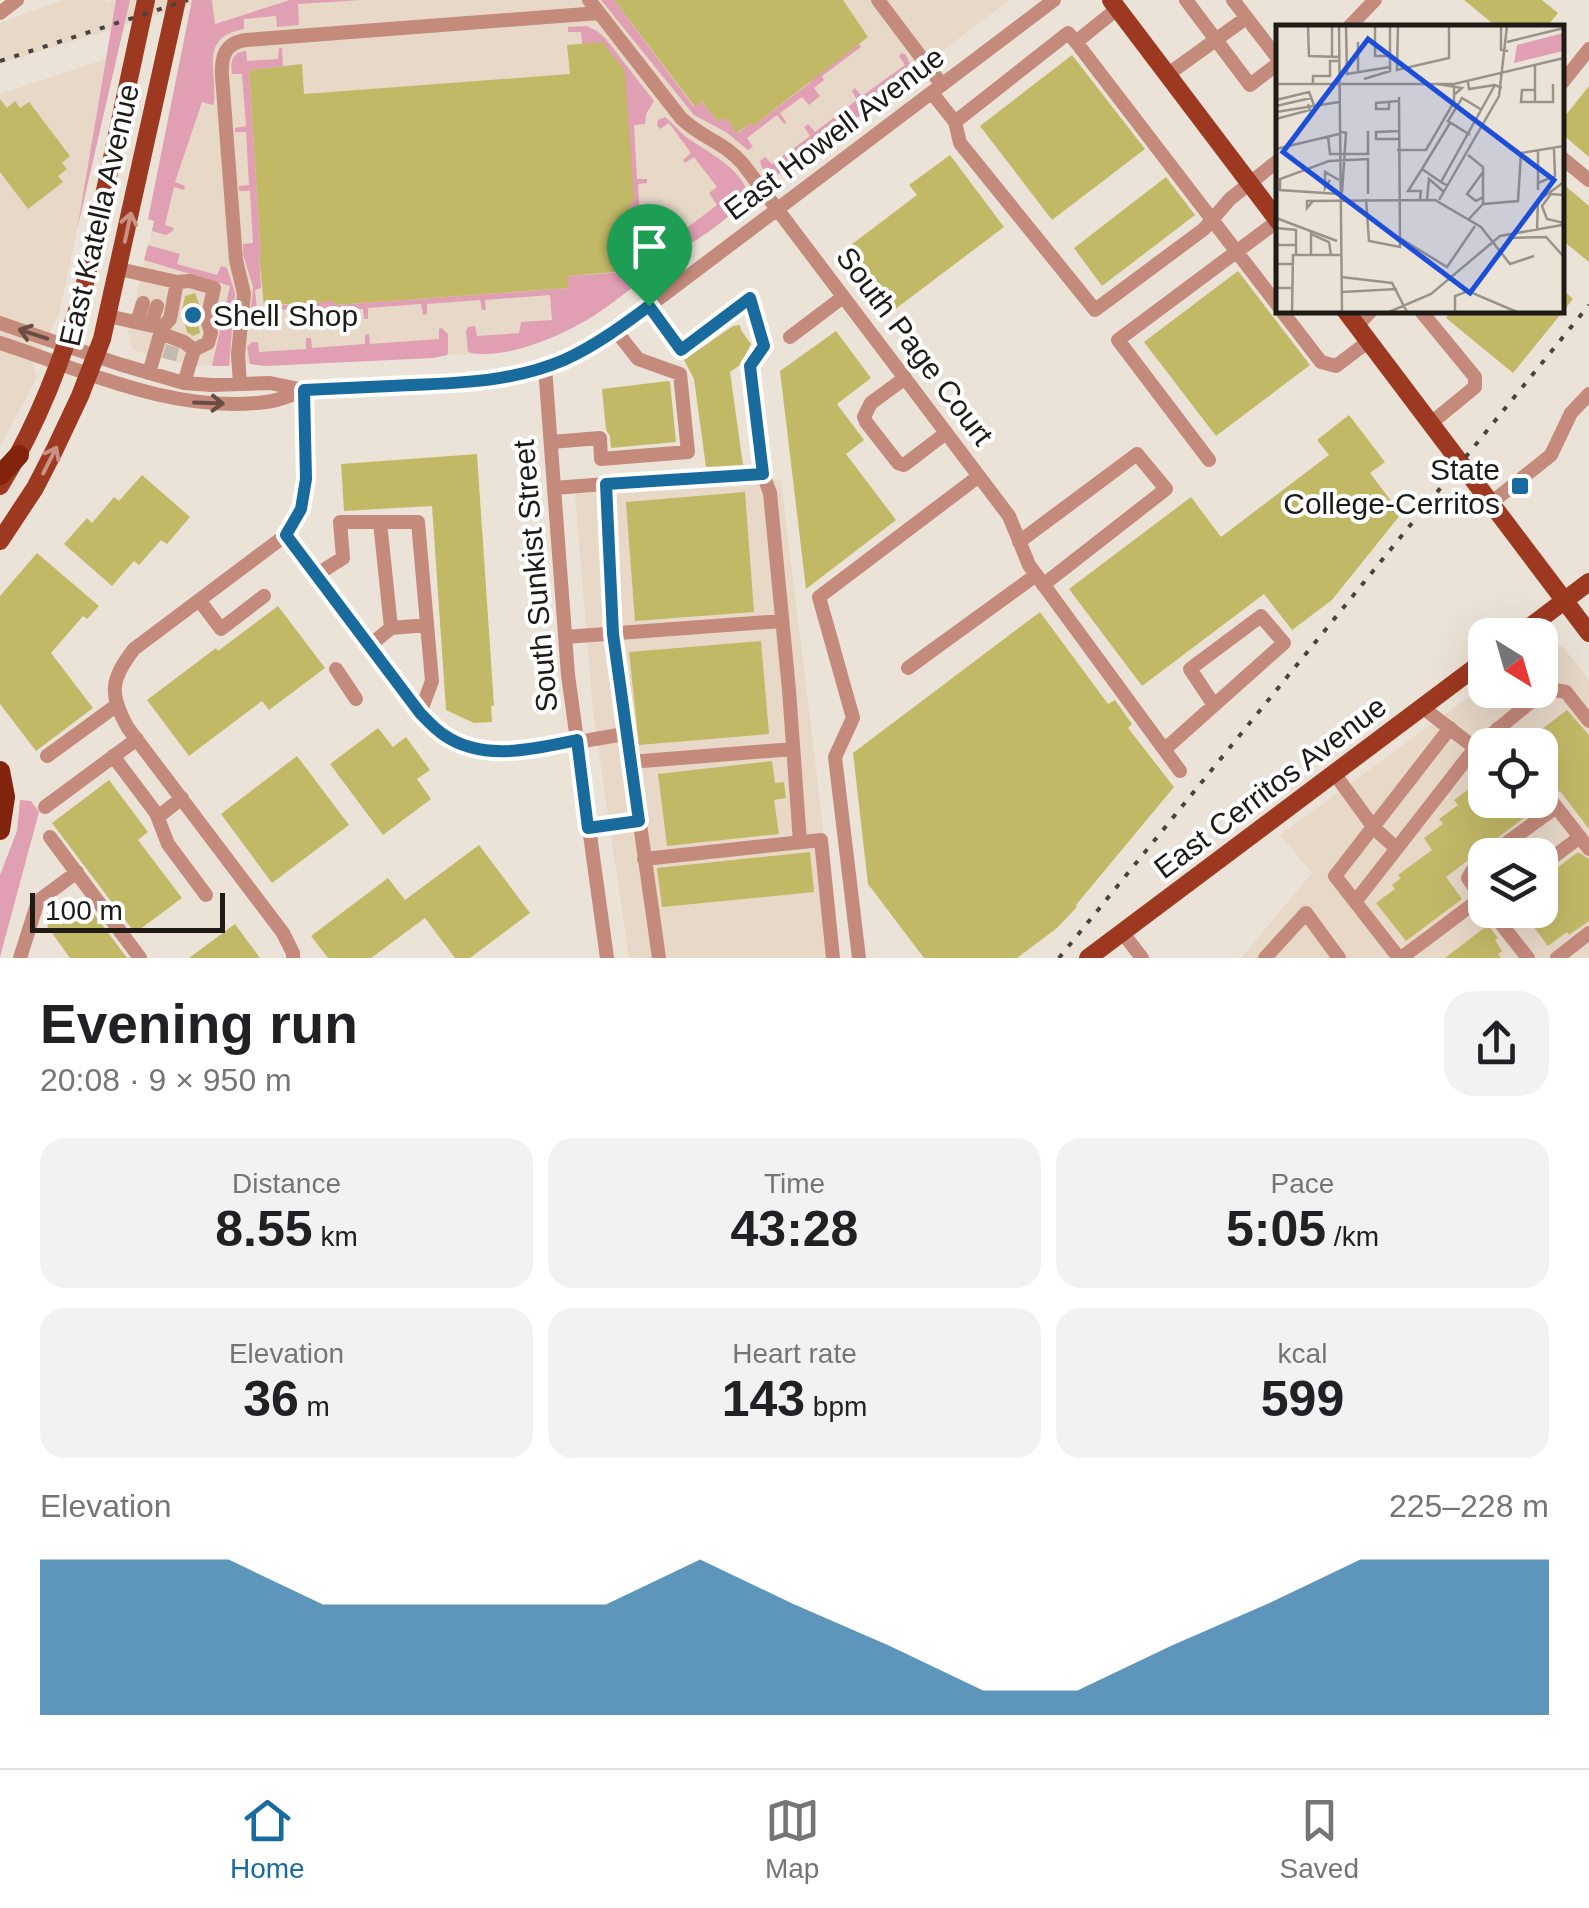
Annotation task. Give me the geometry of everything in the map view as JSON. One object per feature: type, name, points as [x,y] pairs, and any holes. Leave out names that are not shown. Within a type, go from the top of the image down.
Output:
[{"type":"highway","points":[[0,474],[19,454]]},
{"type":"highway","points":[[0,771],[4,797],[0,830]]},
{"type":"main road","name":"East Katella Avenue","points":[[0,486],[19,454],[63,354],[84,288],[146,0]]},
{"type":"main road","name":"East Katella Avenue","points":[[0,540],[46,468],[93,364],[119,269],[177,0]]},
{"type":"main road","points":[[1114,4],[1276,217]]},
{"type":"main road","points":[[1346,312],[1589,632]]},
{"type":"main road","points":[[1541,618],[1589,582]]},
{"type":"main road","name":"East Cerritos Avenue","points":[[1088,958],[1468,673]]},
{"type":"street","points":[[0,13],[17,0]]},
{"type":"street","name":"South Page Court","points":[[589,0],[681,118],[728,148],[778,209],[1008,516],[1029,566],[1180,771]]},
{"type":"street","points":[[878,0],[937,89],[955,122],[960,143],[1095,310],[1204,229],[1230,199],[1276,162]]},
{"type":"street","name":"East Howell Avenue","points":[[93,364],[184,383],[270,383],[304,390],[487,381],[545,367],[616,331],[1054,0]]},
{"type":"street","points":[[1186,0],[1250,85],[1276,64]]},
{"type":"street","points":[[1232,0],[1276,58]]},
{"type":"street","points":[[1351,25],[1375,0]]},
{"type":"street","points":[[1076,42],[1114,4]]},
{"type":"street","points":[[240,384],[238,348],[244,294],[236,260],[221,62],[227,48],[246,40],[599,13]]},
{"type":"street","points":[[1168,75],[1246,18]]},
{"type":"street","points":[[955,122],[1068,33],[1276,303]]},
{"type":"street","points":[[1564,81],[1586,57]]},
{"type":"street","points":[[1564,160],[1589,180]]},
{"type":"street","points":[[1209,460],[1118,340],[1276,223]]},
{"type":"street","points":[[119,269],[157,289],[170,319],[153,327]]},
{"type":"street","points":[[157,289],[190,280],[214,288],[207,319],[211,333],[208,343],[188,354]]},
{"type":"street","points":[[149,373],[160,350],[153,327],[157,289]]},
{"type":"street","points":[[790,337],[843,297]]},
{"type":"street","points":[[649,306],[681,350],[750,298],[764,346],[750,366],[763,474],[770,493],[800,842]]},
{"type":"street","points":[[1283,312],[1321,362],[1336,366],[1363,334],[1371,312]]},
{"type":"street","points":[[1423,312],[1474,377],[1475,388],[1431,423]]},
{"type":"street","points":[[108,316],[153,327],[184,342],[188,354],[184,383]]},
{"type":"street","points":[[0,323],[63,354]]},
{"type":"street","points":[[551,442],[600,438],[601,459],[688,452],[680,374],[638,360],[616,331]]},
{"type":"street","points":[[0,343],[63,354]]},
{"type":"street","name":"East Howell Avenue","points":[[63,354],[165,397],[205,404],[269,402],[304,390]]},
{"type":"street","name":"South Sunkist Street","points":[[545,367],[565,636],[607,958]]},
{"type":"street","points":[[905,378],[871,403],[864,416],[866,422],[898,464],[904,465],[946,433]]},
{"type":"street","points":[[293,958],[283,934],[137,738],[114,696],[123,664],[134,649],[286,535],[301,509],[306,479],[304,390]]},
{"type":"street","points":[[1490,502],[1551,455],[1572,414],[1589,394]]},
{"type":"street","points":[[908,668],[1040,580],[1166,488],[1137,454],[1019,542]]},
{"type":"street","points":[[554,488],[763,474]]},
{"type":"street","points":[[859,958],[835,757],[853,718],[820,597],[979,476]]},
{"type":"street","points":[[606,484],[613,634],[659,958]]},
{"type":"street","points":[[316,575],[344,558],[340,522],[418,522],[432,681],[420,713]]},
{"type":"street","points":[[380,522],[391,628]]},
{"type":"street","points":[[286,535],[420,713],[440,733],[488,751],[626,734]]},
{"type":"street","points":[[199,600],[220,629],[264,596]]},
{"type":"street","points":[[1165,749],[1284,643],[1261,616],[1190,669],[1214,705]]},
{"type":"street","points":[[565,636],[782,621]]},
{"type":"street","points":[[370,646],[391,628],[427,625]]},
{"type":"street","points":[[336,669],[356,699]]},
{"type":"street","points":[[1498,728],[1549,689],[1566,692],[1589,721]]},
{"type":"street","points":[[47,756],[117,705]]},
{"type":"street","points":[[1422,708],[1468,742]]},
{"type":"street","points":[[1450,728],[1335,876],[1400,958],[1468,915]]},
{"type":"street","points":[[46,807],[137,738]]},
{"type":"street","points":[[630,762],[793,749]]},
{"type":"street","points":[[114,756],[158,817],[168,844],[206,895]]},
{"type":"street","points":[[1355,902],[1468,757]]},
{"type":"street","points":[[1334,773],[1374,828],[1396,848]]},
{"type":"street","points":[[158,817],[182,798]]},
{"type":"street","points":[[1558,810],[1584,843],[1558,857]]},
{"type":"street","points":[[1514,838],[1541,818]]},
{"type":"street","points":[[588,828],[639,821]]},
{"type":"street","points":[[50,836],[140,958]]},
{"type":"street","points":[[644,859],[821,840],[833,958]]},
{"type":"street","points":[[20,958],[38,901],[76,872]]},
{"type":"street","points":[[1265,958],[1306,913],[1338,958]]},
{"type":"street","points":[[1504,928],[1528,958]]},
{"type":"street","points":[[1122,932],[1142,958]]},
{"type":"street","points":[[1556,958],[1589,933]]},
{"type":"shaded area","points":[[63,0],[206,0],[0,64],[0,23]]},
{"type":"shaded area","points":[[116,0],[130,0],[77,230]]},
{"type":"shaded area","points":[[192,0],[212,0],[215,24],[290,0],[361,0],[298,4],[299,25],[277,27],[276,16],[244,19],[244,29],[221,39],[213,56],[214,102],[202,102],[175,182],[185,186],[184,190],[174,187],[165,225],[174,228],[166,235],[152,231],[154,221],[148,219]]},
{"type":"shaded area","points":[[212,0],[1010,0],[607,303],[477,354],[198,366],[133,350],[128,332],[154,221],[215,24]]},
{"type":"shaded area","points":[[601,0],[614,0],[694,107],[702,101],[717,121],[725,117],[738,133],[751,123],[754,125],[859,44],[861,47],[822,76],[824,80],[814,88],[820,96],[809,105],[802,97],[780,113],[784,124],[777,115],[747,138],[753,147],[748,150],[726,132],[694,115]]},
{"type":"shaded area","points":[[586,26],[605,38],[654,101],[645,124],[634,125],[637,179],[647,179],[647,183],[638,184],[639,258],[628,259],[633,254],[630,202],[634,202],[581,32],[568,32],[568,27]]},
{"type":"shaded area","points":[[279,48],[283,66],[249,70],[261,256],[261,288],[255,290],[255,326],[250,321],[253,287],[243,254],[243,244],[253,243],[250,191],[239,191],[239,186],[249,185],[246,132],[235,132],[235,128],[246,126],[242,74],[232,74],[231,65],[235,56],[246,51],[247,61],[278,59]]},
{"type":"shaded area","points":[[902,53],[914,72],[905,82],[790,168],[777,175],[762,168],[760,161],[765,157],[772,164],[810,136],[804,127],[808,124],[815,132],[857,100],[852,91],[855,88],[862,96],[905,65],[899,56]]},
{"type":"shaded area","points":[[106,59],[59,314],[33,365],[37,377],[0,447],[0,94]]},
{"type":"shaded area","points":[[665,117],[732,169],[749,196],[717,226],[679,249],[665,231],[668,229],[675,237],[717,205],[709,193],[717,187],[694,157],[685,163],[683,160],[691,153],[669,123],[660,129],[657,125]]},
{"type":"shaded area","points":[[148,245],[180,254],[177,264],[217,275],[221,266],[227,268],[235,293],[229,366],[212,366],[230,286],[144,260]]},
{"type":"shaded area","points":[[636,266],[646,277],[595,315],[550,338],[498,353],[468,352],[468,327],[475,326],[477,336],[519,333],[521,322],[552,320],[550,295],[485,300],[486,310],[482,310],[480,300],[427,304],[427,314],[423,315],[421,304],[368,308],[368,319],[364,319],[363,309],[353,309],[353,320],[334,321],[333,310],[278,310],[278,306],[334,300],[335,305],[568,288],[568,276],[628,272]]},
{"type":"shaded area","points":[[442,328],[448,334],[448,353],[433,358],[265,366],[250,364],[247,346],[258,342],[259,352],[306,349],[306,338],[311,338],[312,348],[365,344],[365,335],[369,334],[370,344],[439,339]]},
{"type":"shaded area","points":[[781,480],[839,958],[629,958],[593,712],[575,494]]},
{"type":"shaded area","points":[[1558,645],[1589,680],[1589,958],[1241,958],[1312,873],[1280,835],[1468,697],[1468,708],[1558,708]]},
{"type":"shaded area","points":[[20,800],[31,801],[39,812],[0,957],[0,875],[17,831]]},
{"type":"building","points":[[614,0],[843,0],[868,37],[753,126],[751,123],[737,133],[725,117],[718,122],[702,101],[695,107]]},
{"type":"building","points":[[1464,0],[1542,0],[1558,13],[1548,25],[1494,25]]},
{"type":"building","points":[[602,42],[625,71],[634,202],[630,202],[633,255],[627,255],[629,271],[568,276],[568,288],[334,305],[334,301],[264,306],[249,70],[302,64],[304,94],[570,74],[567,45]]},
{"type":"building","points":[[1072,55],[1145,149],[1052,220],[980,126]]},
{"type":"building","points":[[1589,86],[1589,157],[1564,136],[1564,117]]},
{"type":"building","points":[[0,99],[7,108],[15,101],[20,108],[29,102],[70,156],[62,163],[67,169],[58,176],[63,182],[28,209],[0,172]]},
{"type":"building","points":[[950,155],[1004,227],[882,319],[835,257],[917,195],[909,185]]},
{"type":"building","points":[[1166,177],[1195,215],[1102,286],[1074,248]]},
{"type":"building","points":[[1564,185],[1589,206],[1589,262],[1564,242]]},
{"type":"building","points":[[1238,271],[1310,365],[1216,436],[1144,342]]},
{"type":"building","points":[[1564,291],[1573,299],[1564,310]]},
{"type":"building","name":"Shell Shop","points":[[195,293],[200,333],[193,336],[187,332],[182,312],[185,296]]},
{"type":"building","points":[[1450,312],[1562,312],[1513,373],[1446,318]]},
{"type":"building","points":[[740,325],[751,344],[740,365],[730,372],[743,465],[706,467],[694,379],[684,360]]},
{"type":"building","points":[[836,331],[871,378],[837,404],[864,440],[846,454],[896,520],[806,589],[780,371]]},
{"type":"building","points":[[668,381],[676,442],[611,448],[602,389]]},
{"type":"building","points":[[1349,415],[1385,462],[1370,473],[1401,514],[1332,600],[1292,630],[1264,594],[1142,686],[1069,589],[1191,497],[1221,537],[1329,455],[1317,440]]},
{"type":"building","points":[[477,454],[494,706],[492,722],[474,723],[446,710],[432,506],[344,511],[341,464]]},
{"type":"building","points":[[142,475],[190,517],[167,544],[161,540],[139,565],[134,561],[112,586],[64,544],[87,518],[92,523],[114,497],[119,501]]},
{"type":"building","points":[[745,492],[754,612],[635,621],[626,502]]},
{"type":"building","points":[[37,553],[99,606],[87,619],[83,616],[51,653],[93,708],[36,751],[0,704],[0,596]]},
{"type":"building","points":[[278,606],[325,668],[269,710],[262,701],[189,756],[147,700]]},
{"type":"building","points":[[1040,612],[1108,704],[1115,700],[1132,724],[1128,728],[1174,787],[1077,907],[1057,928],[1017,958],[924,958],[868,884],[853,753]]},
{"type":"building","points":[[761,641],[769,734],[639,745],[629,652]]},
{"type":"building","points":[[1567,710],[1589,735],[1589,829],[1558,792],[1558,728],[1543,728]]},
{"type":"building","points":[[378,728],[393,747],[406,737],[430,770],[417,779],[431,799],[383,835],[330,764]]},
{"type":"building","points":[[297,756],[349,825],[272,883],[221,814]]},
{"type":"building","points":[[772,761],[775,783],[784,782],[786,798],[774,800],[779,834],[667,846],[658,774]]},
{"type":"building","points":[[109,780],[148,832],[138,840],[182,898],[135,933],[52,823]]},
{"type":"building","points":[[1468,790],[1468,818],[1524,818],[1497,838],[1468,838],[1468,860],[1446,877],[1462,899],[1406,941],[1376,903],[1395,889],[1392,885],[1401,878],[1398,875],[1432,850],[1424,838],[1443,824],[1439,819],[1458,805],[1454,800]]},
{"type":"building","points":[[479,845],[530,913],[470,958],[455,958],[425,918],[371,958],[328,958],[311,936],[388,878],[405,900]]},
{"type":"building","points":[[810,852],[814,892],[662,907],[657,868]]},
{"type":"building","points":[[1578,852],[1589,859],[1589,921],[1548,946],[1534,928],[1558,928],[1558,867]]},
{"type":"building","points":[[83,899],[127,958],[70,958],[47,926]]},
{"type":"building","points":[[235,924],[260,958],[189,958]]},
{"type":"building","points":[[1484,928],[1490,928],[1502,951],[1498,954],[1501,958],[1445,958]]},
{"type":"tunnel","points":[[164,351],[179,355]]},
{"type":"railway","points":[[0,61],[188,0]]},
{"type":"railway","points":[[1059,958],[1589,305]]},
{"type":"place","name":"Shell Shop","points":[[193,315]]},
{"type":"place","name":"State College-Cerritos","points":[[1520,486]]},
{"type":"route","points":[[750,298],[764,346],[750,366],[763,474],[606,484],[613,634],[639,821],[588,828],[577,740],[500,752],[471,748],[440,733],[420,713],[286,535],[301,509],[306,479],[304,390],[508,377],[580,352],[649,306],[681,350],[750,298]]}]
